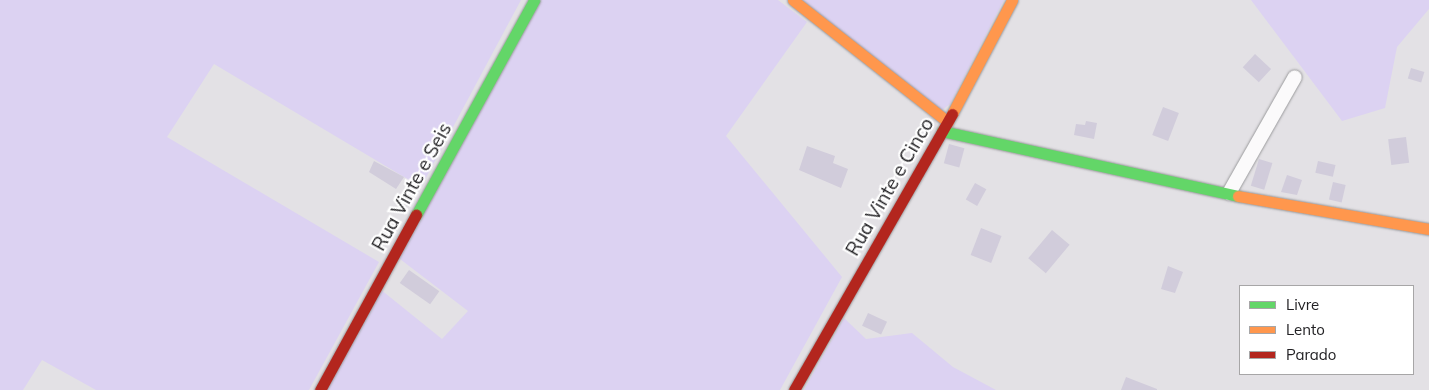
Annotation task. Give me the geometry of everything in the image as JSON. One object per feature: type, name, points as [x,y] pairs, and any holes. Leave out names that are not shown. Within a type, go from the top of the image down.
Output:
[{"type":"street","name":"Rua Vinte e Seis","points":[[320,390],[534,0]]},
{"type":"street","points":[[792,0],[945,127],[1229,193],[1429,229]]},
{"type":"street","name":"Rua Vinte e Cinco","points":[[794,390],[945,127],[1012,0]]},
{"type":"street","points":[[1229,193],[1296,77]]},
{"type":"shaded area","points":[[0,0],[521,0],[421,187],[214,64],[167,137],[379,262],[309,390],[96,390],[42,360],[23,390],[0,390]]},
{"type":"shaded area","points":[[534,0],[778,0],[807,22],[726,136],[842,277],[780,390],[324,390],[380,289],[442,339],[468,311],[396,256]]},
{"type":"shaded area","points":[[796,0],[1004,0],[950,104],[941,111]]},
{"type":"shaded area","points":[[1251,0],[1429,0],[1429,9],[1397,47],[1385,108],[1342,121]]},
{"type":"shaded area","points":[[844,318],[866,339],[912,333],[953,367],[996,390],[804,390]]},
{"type":"building","points":[[1255,54],[1271,69],[1259,82],[1243,67]]},
{"type":"building","points":[[1411,68],[1424,72],[1421,83],[1408,79]]},
{"type":"building","points":[[1163,107],[1179,113],[1168,141],[1152,135]]},
{"type":"building","points":[[1086,121],[1097,123],[1094,139],[1074,135],[1076,124],[1085,125]]},
{"type":"building","points":[[1406,137],[1409,163],[1391,165],[1388,139]]},
{"type":"building","points":[[949,144],[964,148],[959,167],[944,163]]},
{"type":"building","points":[[807,146],[835,156],[833,163],[848,169],[841,188],[799,170]]},
{"type":"building","points":[[1259,159],[1272,163],[1264,190],[1251,186]]},
{"type":"building","points":[[374,161],[404,177],[396,189],[369,172]]},
{"type":"building","points":[[1318,161],[1336,165],[1333,177],[1315,173]]},
{"type":"building","points":[[1287,175],[1302,180],[1297,195],[1281,192]]},
{"type":"building","points":[[1333,182],[1346,185],[1342,202],[1329,200]]},
{"type":"building","points":[[975,183],[986,189],[977,206],[966,200]]},
{"type":"building","points":[[981,228],[1002,236],[991,263],[971,255]]},
{"type":"building","points":[[1052,230],[1070,245],[1046,273],[1028,258]]},
{"type":"building","points":[[1168,266],[1183,272],[1175,293],[1161,289]]},
{"type":"building","points":[[409,270],[439,291],[430,304],[400,283]]},
{"type":"building","points":[[868,313],[887,322],[881,335],[862,326]]},
{"type":"building","points":[[1126,377],[1157,389],[1157,390],[1121,390]]},
{"type":"traffic: fast","points":[[416,215],[534,0]]},
{"type":"traffic: fast","points":[[942,131],[1238,196]]},
{"type":"traffic: slow","points":[[793,0],[948,122]]},
{"type":"traffic: slow","points":[[952,114],[1012,0]]},
{"type":"traffic: slow","points":[[1238,196],[1429,229]]},
{"type":"traffic: jam","points":[[794,390],[952,114]]},
{"type":"traffic: jam","points":[[320,390],[416,215]]}]
